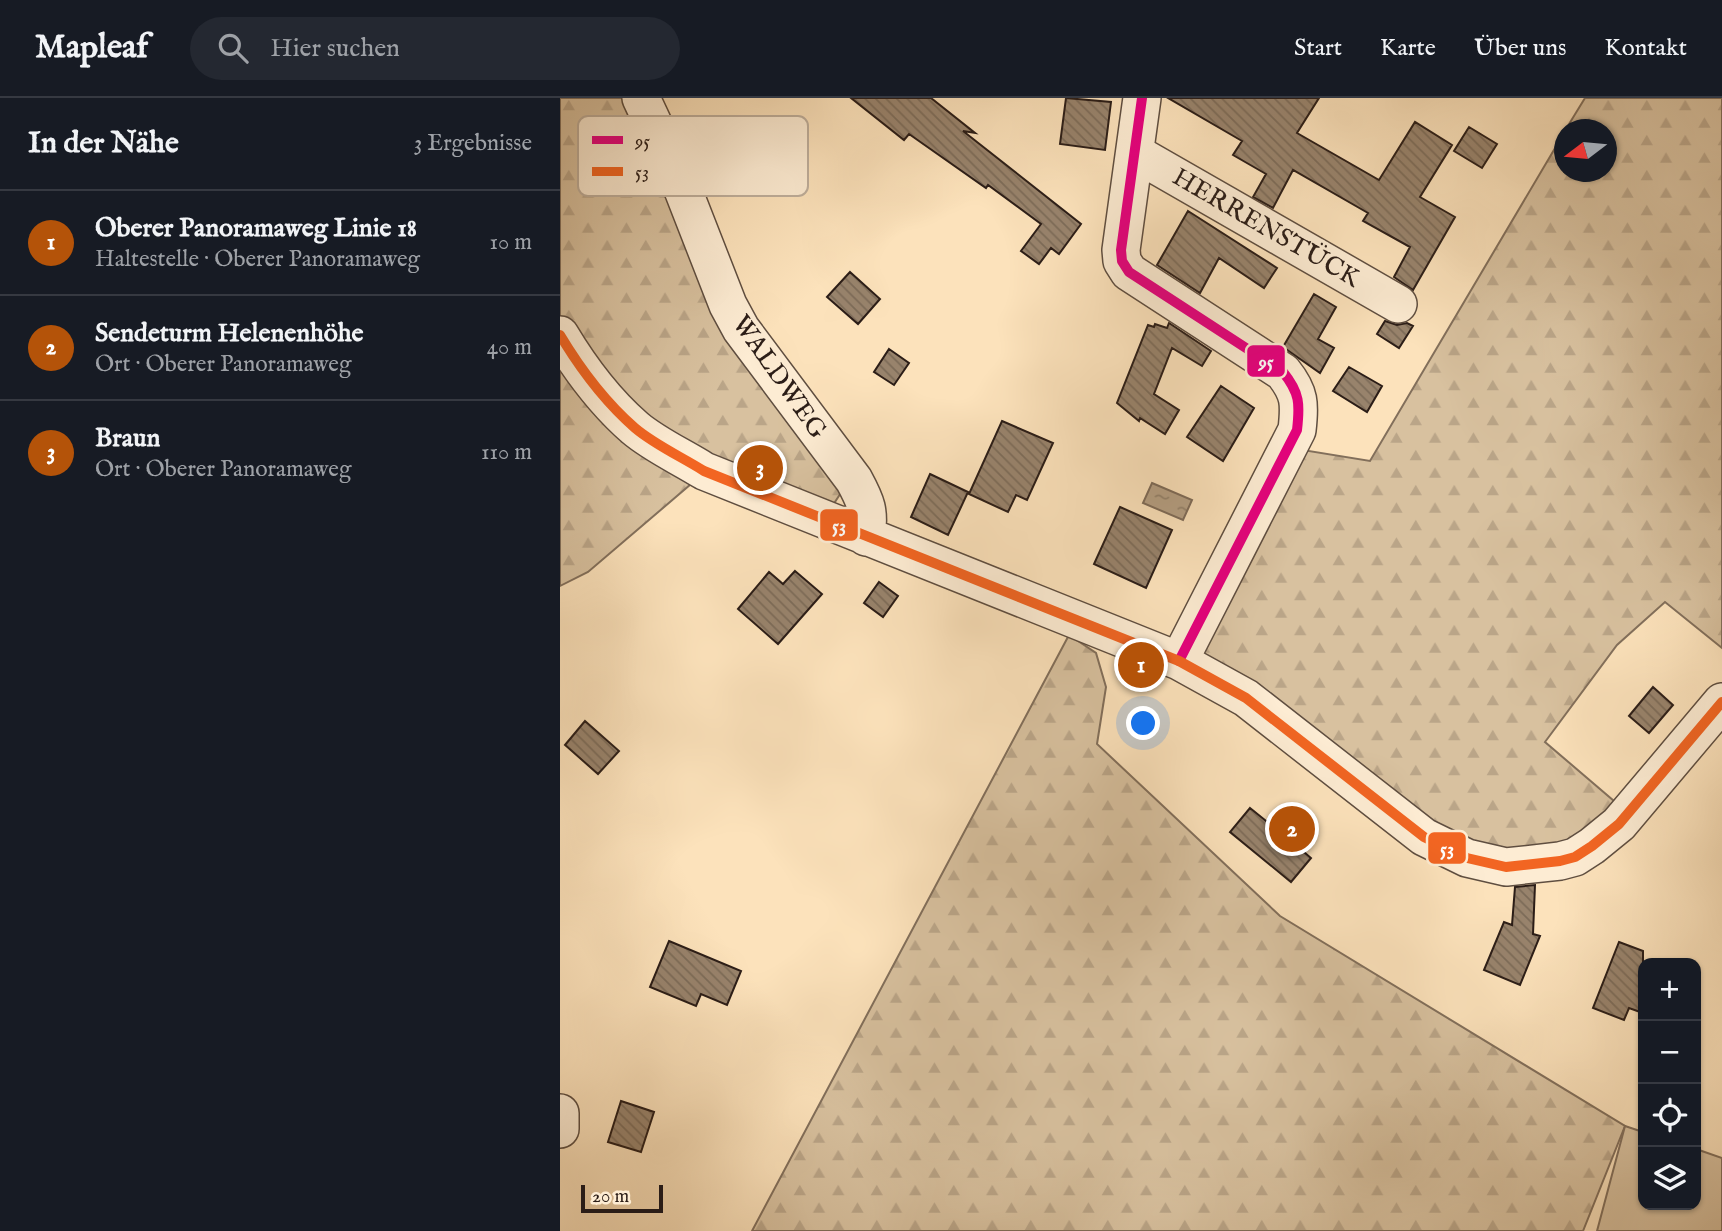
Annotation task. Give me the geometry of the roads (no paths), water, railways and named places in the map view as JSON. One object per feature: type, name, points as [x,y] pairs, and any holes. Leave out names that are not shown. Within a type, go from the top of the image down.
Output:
[{"type":"street","name":"WALDWEG","points":[[642,98],[650,116]]},
{"type":"street","name":"HERRENSTÜCK","points":[[1142,98],[1121,250],[1122,261],[1129,272],[1283,372],[1295,387],[1299,406],[1297,430],[1180,661]]},
{"type":"street","name":"HERRENSTÜCK","points":[[1135,153],[1398,304]]},
{"type":"street","name":"WALDWEG","points":[[685,196],[728,305],[749,341],[854,480],[866,501],[869,517],[866,537]]},
{"type":"street","points":[[560,335],[578,365],[604,398],[637,429],[704,471],[1180,661],[1246,698],[1424,837],[1467,858],[1506,867],[1575,857],[1619,824],[1720,704]]},
{"type":"street","points":[[560,1113],[560,1129]]},
{"type":"water","points":[[1152,483],[1192,500],[1183,520],[1143,503]]},
{"type":"place","name":"Braun","points":[[760,468]]},
{"type":"place","name":"Oberer Panoramaweg Linie 18","points":[[1141,665]]},
{"type":"place","name":"Sendeturm Helenenhöhe","points":[[1292,829]]}]
